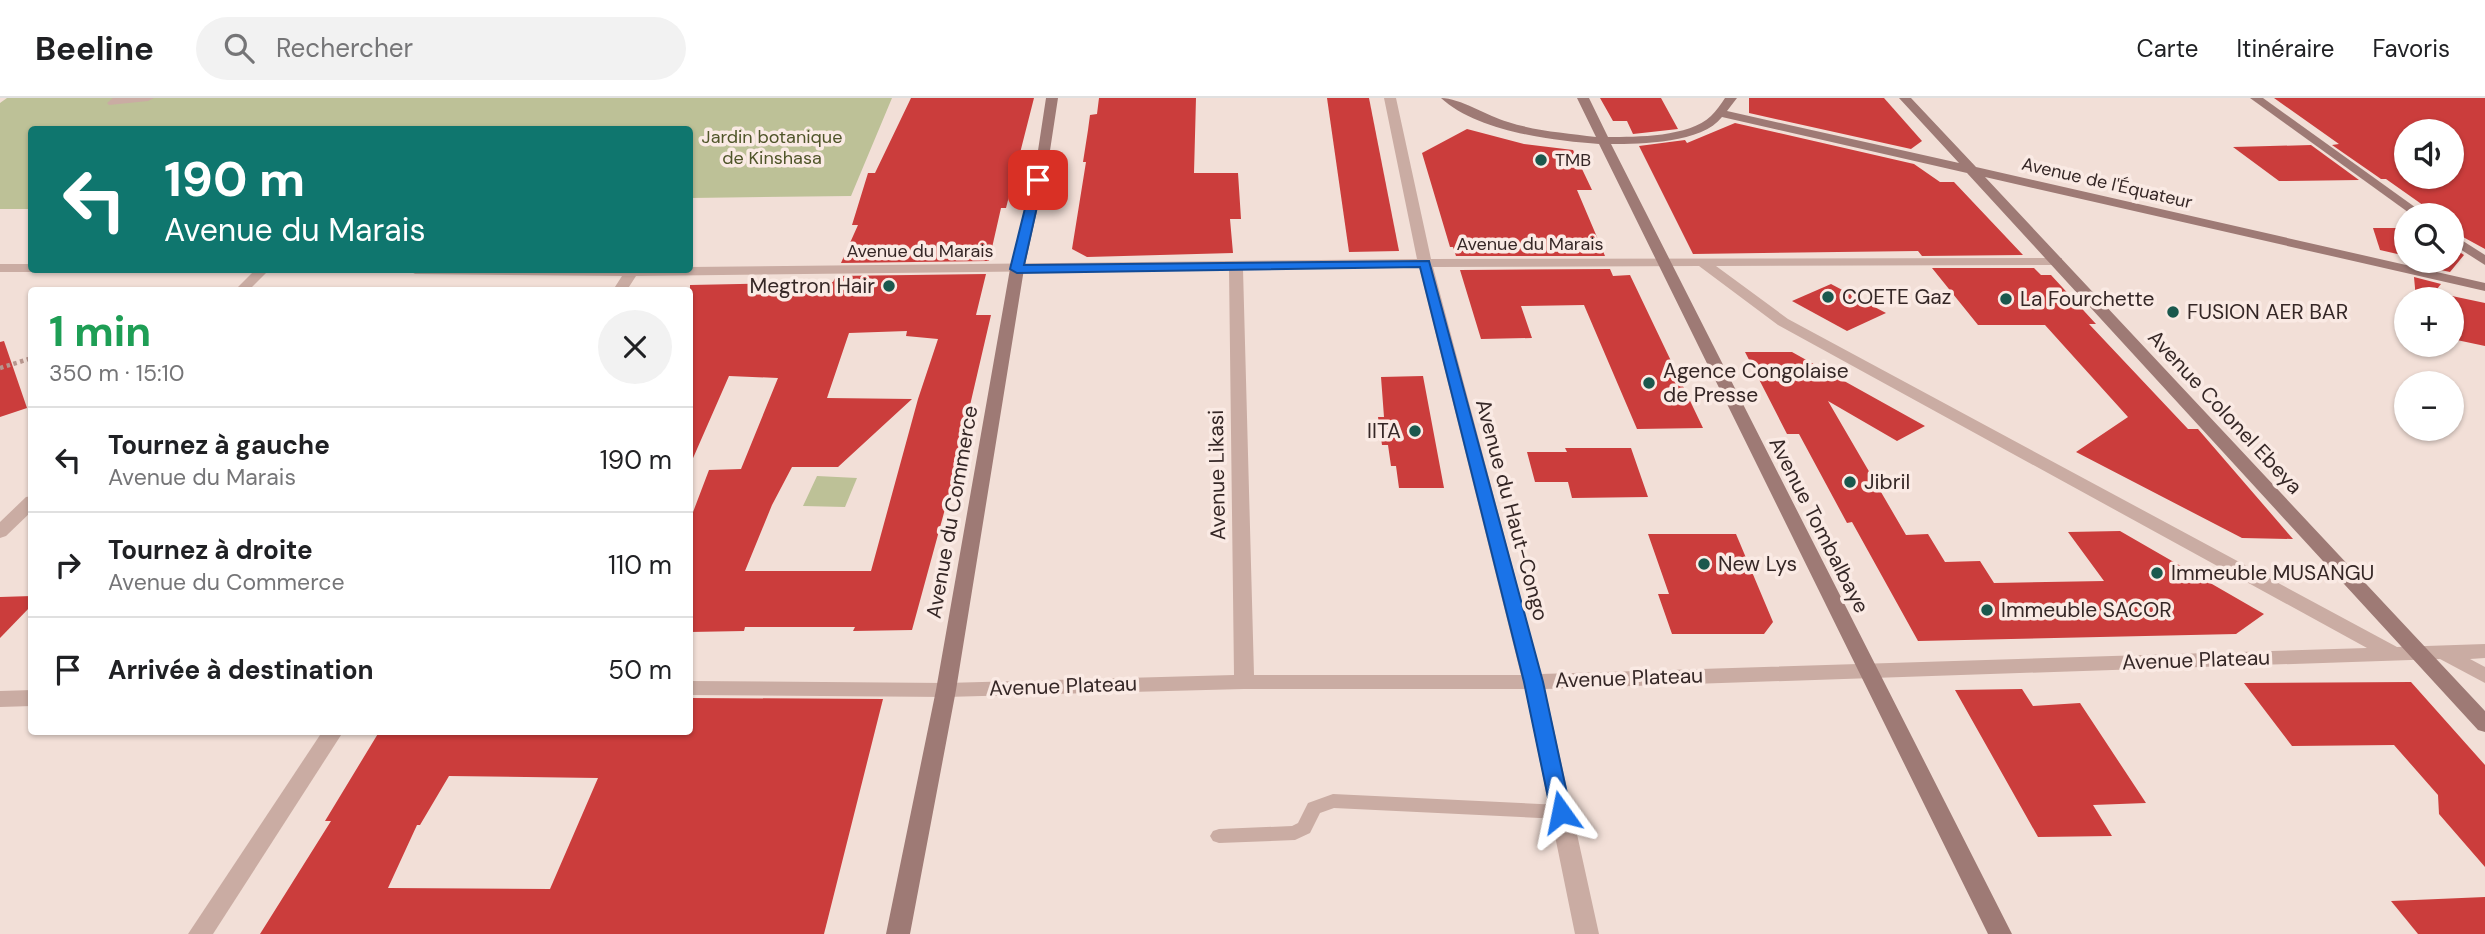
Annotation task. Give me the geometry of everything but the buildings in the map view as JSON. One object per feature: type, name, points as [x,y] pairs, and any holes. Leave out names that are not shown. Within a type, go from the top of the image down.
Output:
[{"type":"street","points":[[121,98],[113,103],[148,98]]},
{"type":"street","name":"Avenue du Commerce","points":[[898,934],[946,690],[1017,269],[1043,158],[1052,98]]},
{"type":"street","name":"Avenue du Haut-Congo","points":[[1390,98],[1425,263],[1534,682],[1587,934]]},
{"type":"street","points":[[1447,98],[1472,114],[1499,125],[1566,139],[1602,141],[1662,137],[1707,123],[1722,113],[1731,98]]},
{"type":"street","name":"Avenue Tombalbaye","points":[[1583,98],[1663,264],[2000,934]]},
{"type":"street","name":"Avenue Colonel Ebeya","points":[[1905,98],[2485,724]]},
{"type":"street","points":[[2256,98],[2403,203]]},
{"type":"street","name":"Avenue de l'Équateur","points":[[1722,113],[2485,287]]},
{"type":"street","points":[[2464,246],[2485,261]]},
{"type":"street","name":"Avenue du Marais","points":[[693,272],[1425,263],[2057,261]]},
{"type":"street","points":[[1703,264],[1783,322],[2394,653]]},
{"type":"street","name":"Avenue Likasi","points":[[1236,267],[1244,682]]},
{"type":"street","points":[[0,268],[28,268]]},
{"type":"street","points":[[245,287],[259,273]]},
{"type":"street","points":[[0,532],[28,505]]},
{"type":"street","name":"Avenue Plateau","points":[[693,688],[946,690],[1244,682],[1534,682],[2485,651]]},
{"type":"street","points":[[2442,652],[2485,676]]},
{"type":"street","points":[[0,699],[28,698]]},
{"type":"street","points":[[200,934],[331,735]]},
{"type":"lane","points":[[1219,836],[1295,833],[1304,828],[1314,808],[1333,800],[1561,812]]},
{"type":"path","points":[[0,368],[28,359]]},
{"type":"green space","name":"Jardin botanique de Kinshasa","points":[[7,98],[892,98],[851,196],[693,198],[693,126],[28,126],[28,209],[0,209],[0,103]]},
{"type":"green space","points":[[817,476],[857,478],[845,507],[803,506]]},
{"type":"place","name":"TMB","points":[[1541,160]]},
{"type":"place","name":"Megtron Hair","points":[[889,286]]},
{"type":"place","name":"COETE Gaz","points":[[1828,297]]},
{"type":"place","name":"La Fourchette","points":[[2006,299]]},
{"type":"place","name":"FUSION AER BAR","points":[[2173,312]]},
{"type":"place","name":"Agence Congolaise de Presse","points":[[1649,383]]},
{"type":"place","name":"IITA","points":[[1415,431]]},
{"type":"place","name":"Jibril","points":[[1850,482]]},
{"type":"place","name":"New Lys","points":[[1704,564]]},
{"type":"place","name":"Immeuble MUSANGU","points":[[2157,573]]},
{"type":"place","name":"Immeuble SACOR","points":[[1987,610]]},
{"type":"route","points":[[1038,180],[1017,269],[1425,263],[1534,682],[1561,812]]}]
